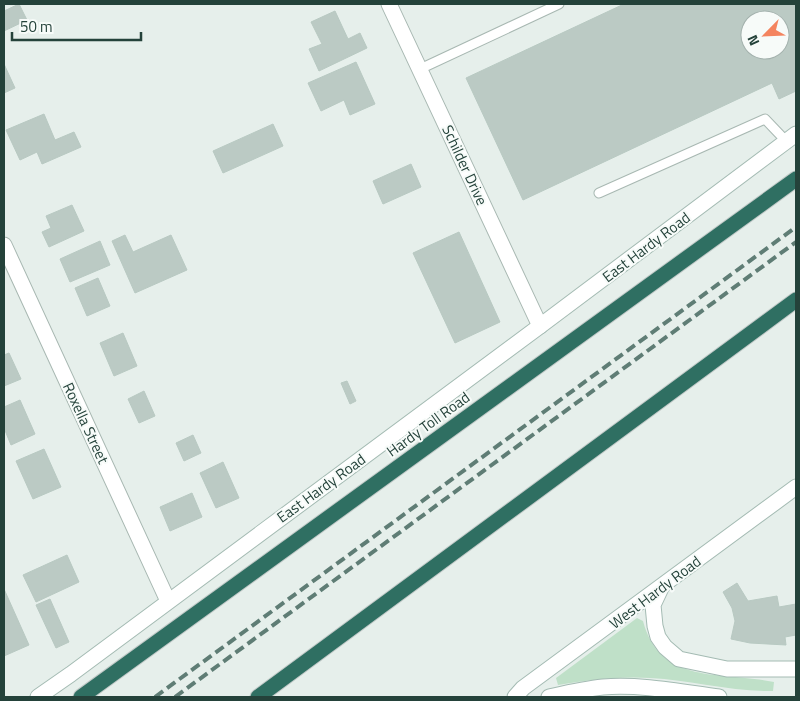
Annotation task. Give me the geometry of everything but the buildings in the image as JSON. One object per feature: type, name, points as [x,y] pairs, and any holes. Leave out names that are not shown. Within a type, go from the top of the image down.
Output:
[{"type":"highway","name":"Hardy Toll Road","points":[[81,697],[796,179]]},
{"type":"highway","points":[[258,697],[796,300]]},
{"type":"main road","name":"Schilder Drive","points":[[389,4],[540,326]]},
{"type":"main road","name":"East Hardy Road","points":[[38,697],[791,138]]},
{"type":"main road","name":"Roxella Street","points":[[4,245],[168,601]]},
{"type":"main road","name":"West Hardy Road","points":[[515,697],[523,688],[796,487]]},
{"type":"main road","points":[[661,587],[653,605],[655,626],[658,637],[665,647],[679,659],[727,669],[796,669]]},
{"type":"main road","points":[[549,697],[604,687],[643,688],[663,694],[719,697]]},
{"type":"lane","points":[[420,69],[559,4]]},
{"type":"lane","points":[[599,193],[765,119],[791,138]]},
{"type":"green space","points":[[637,618],[643,621],[651,642],[663,656],[678,666],[695,672],[774,682],[773,691],[742,690],[665,679],[638,678],[604,679],[558,685],[556,678]]},
{"type":"railway","points":[[155,697],[796,227]]},
{"type":"railway","points":[[175,697],[796,242]]}]
